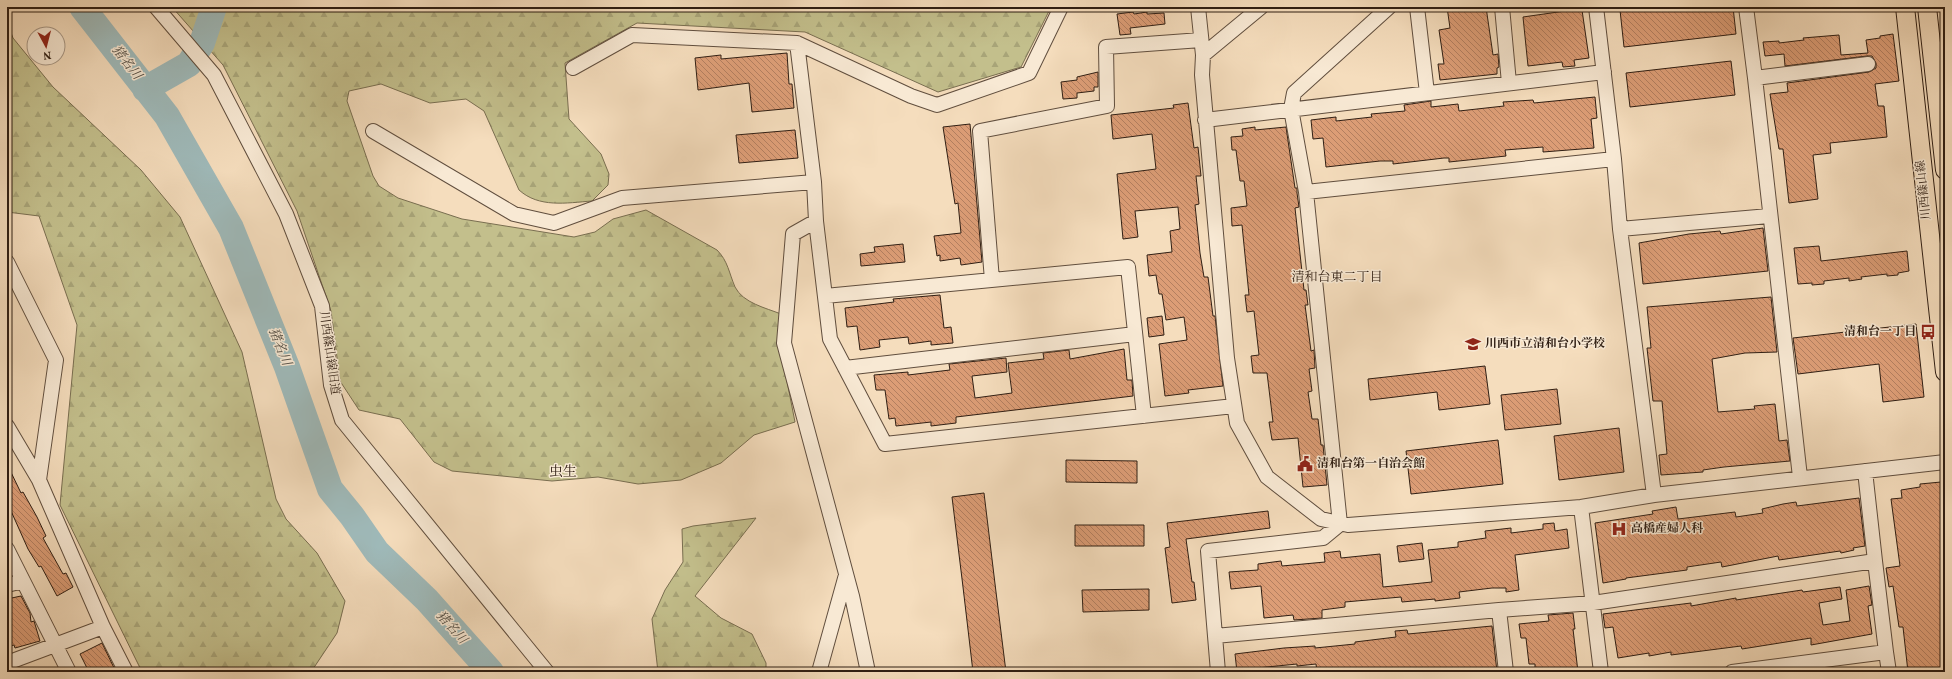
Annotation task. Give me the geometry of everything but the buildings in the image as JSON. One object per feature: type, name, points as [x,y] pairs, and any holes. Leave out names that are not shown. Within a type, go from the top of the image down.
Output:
[{"type":"main road","name":"川西篠山線","points":[[1905,7],[1945,372]]},
{"type":"main road","name":"川西篠山線","points":[[1927,7],[1945,170]]},
{"type":"street","name":"川西篠山線旧道","points":[[156,7],[214,75],[286,214],[322,306],[331,385],[342,420],[547,672]]},
{"type":"street","points":[[573,68],[632,35],[797,43],[911,96],[937,105],[1029,73],[1061,7]]},
{"type":"street","points":[[1198,7],[1203,55],[1202,75],[1227,358],[1237,423],[1267,477],[1322,519],[1340,524],[1376,523],[1581,506],[1654,495],[1945,462]]},
{"type":"street","points":[[1203,55],[1261,7]]},
{"type":"street","points":[[1340,524],[1306,192],[1292,109],[1294,93],[1389,7]]},
{"type":"street","points":[[1417,7],[1427,93]]},
{"type":"street","points":[[1502,7],[1509,83]]},
{"type":"street","points":[[1596,7],[1614,159],[1620,229],[1654,495]]},
{"type":"street","points":[[1746,7],[1800,478]]},
{"type":"street","points":[[992,280],[980,131],[1108,106],[1106,47],[1201,40]]},
{"type":"street","points":[[797,43],[814,182],[816,221],[830,340],[885,444],[1234,406]]},
{"type":"street","points":[[1755,78],[1868,64]]},
{"type":"street","points":[[1206,120],[1604,72]]},
{"type":"street","points":[[373,131],[514,214],[554,223],[622,198],[814,182]]},
{"type":"street","points":[[1306,192],[1614,159]]},
{"type":"street","points":[[1620,229],[1769,216]]},
{"type":"street","points":[[816,221],[793,234],[784,343],[846,575],[868,672]]},
{"type":"street","points":[[7,262],[56,360],[39,480]]},
{"type":"street","points":[[825,296],[1128,268],[1144,416]]},
{"type":"street","points":[[845,368],[1135,334]]},
{"type":"street","points":[[7,426],[39,480],[103,627],[126,672]]},
{"type":"street","points":[[1865,471],[1889,672]]},
{"type":"street","points":[[1581,506],[1601,672]]},
{"type":"street","points":[[1218,672],[1208,551],[1323,538],[1340,524]]},
{"type":"street","points":[[7,549],[69,672]]},
{"type":"street","points":[[1215,636],[1499,610],[1593,603],[1875,562]]},
{"type":"street","points":[[819,672],[846,575]]},
{"type":"street","points":[[7,585],[23,581]]},
{"type":"street","points":[[1499,610],[1506,672]]},
{"type":"street","points":[[7,663],[103,627]]},
{"type":"street","points":[[1732,672],[1886,652]]},
{"type":"green space","points":[[172,7],[1051,7],[1021,67],[938,92],[805,32],[637,23],[565,63],[569,119],[601,154],[609,174],[608,185],[592,201],[563,203],[544,202],[535,200],[519,190],[484,111],[466,99],[430,103],[381,84],[349,91],[347,101],[373,176],[379,186],[398,198],[462,219],[574,237],[595,232],[613,219],[646,210],[717,250],[726,263],[735,287],[743,297],[755,304],[781,314],[780,346],[795,422],[754,435],[721,463],[681,480],[638,484],[598,477],[552,481],[452,471],[434,462],[400,419],[359,410],[340,381],[331,311],[297,211],[223,65]]},
{"type":"green space","points":[[7,22],[13,38],[26,54],[26,66],[36,66],[53,87],[141,170],[180,217],[242,352],[276,499],[286,519],[317,553],[345,601],[337,633],[311,672],[142,672],[60,505],[77,325],[39,216],[7,212]]},
{"type":"green space","points":[[756,518],[695,596],[721,618],[752,634],[766,663],[766,672],[658,672],[652,619],[665,590],[683,562],[682,529],[693,526]]},
{"type":"waterway","name":"猪名川","points":[[82,7],[167,116],[231,228],[287,367],[330,489],[352,516],[377,552],[427,600],[491,672]]},
{"type":"waterway","points":[[145,89],[189,64],[202,43],[214,7]]},
{"type":"place","name":"清和台一丁目","points":[[1928,332]]},
{"type":"place","name":"川西市立清和台小学校","points":[[1473,344]]},
{"type":"place","name":"清和台第一自治会館","points":[[1305,464]]},
{"type":"place","name":"高橋産婦人科","points":[[1619,529]]},
{"type":"district","name":"清和台東二丁目","points":[[1337,278]]},
{"type":"district","name":"虫生","points":[[563,472]]}]
